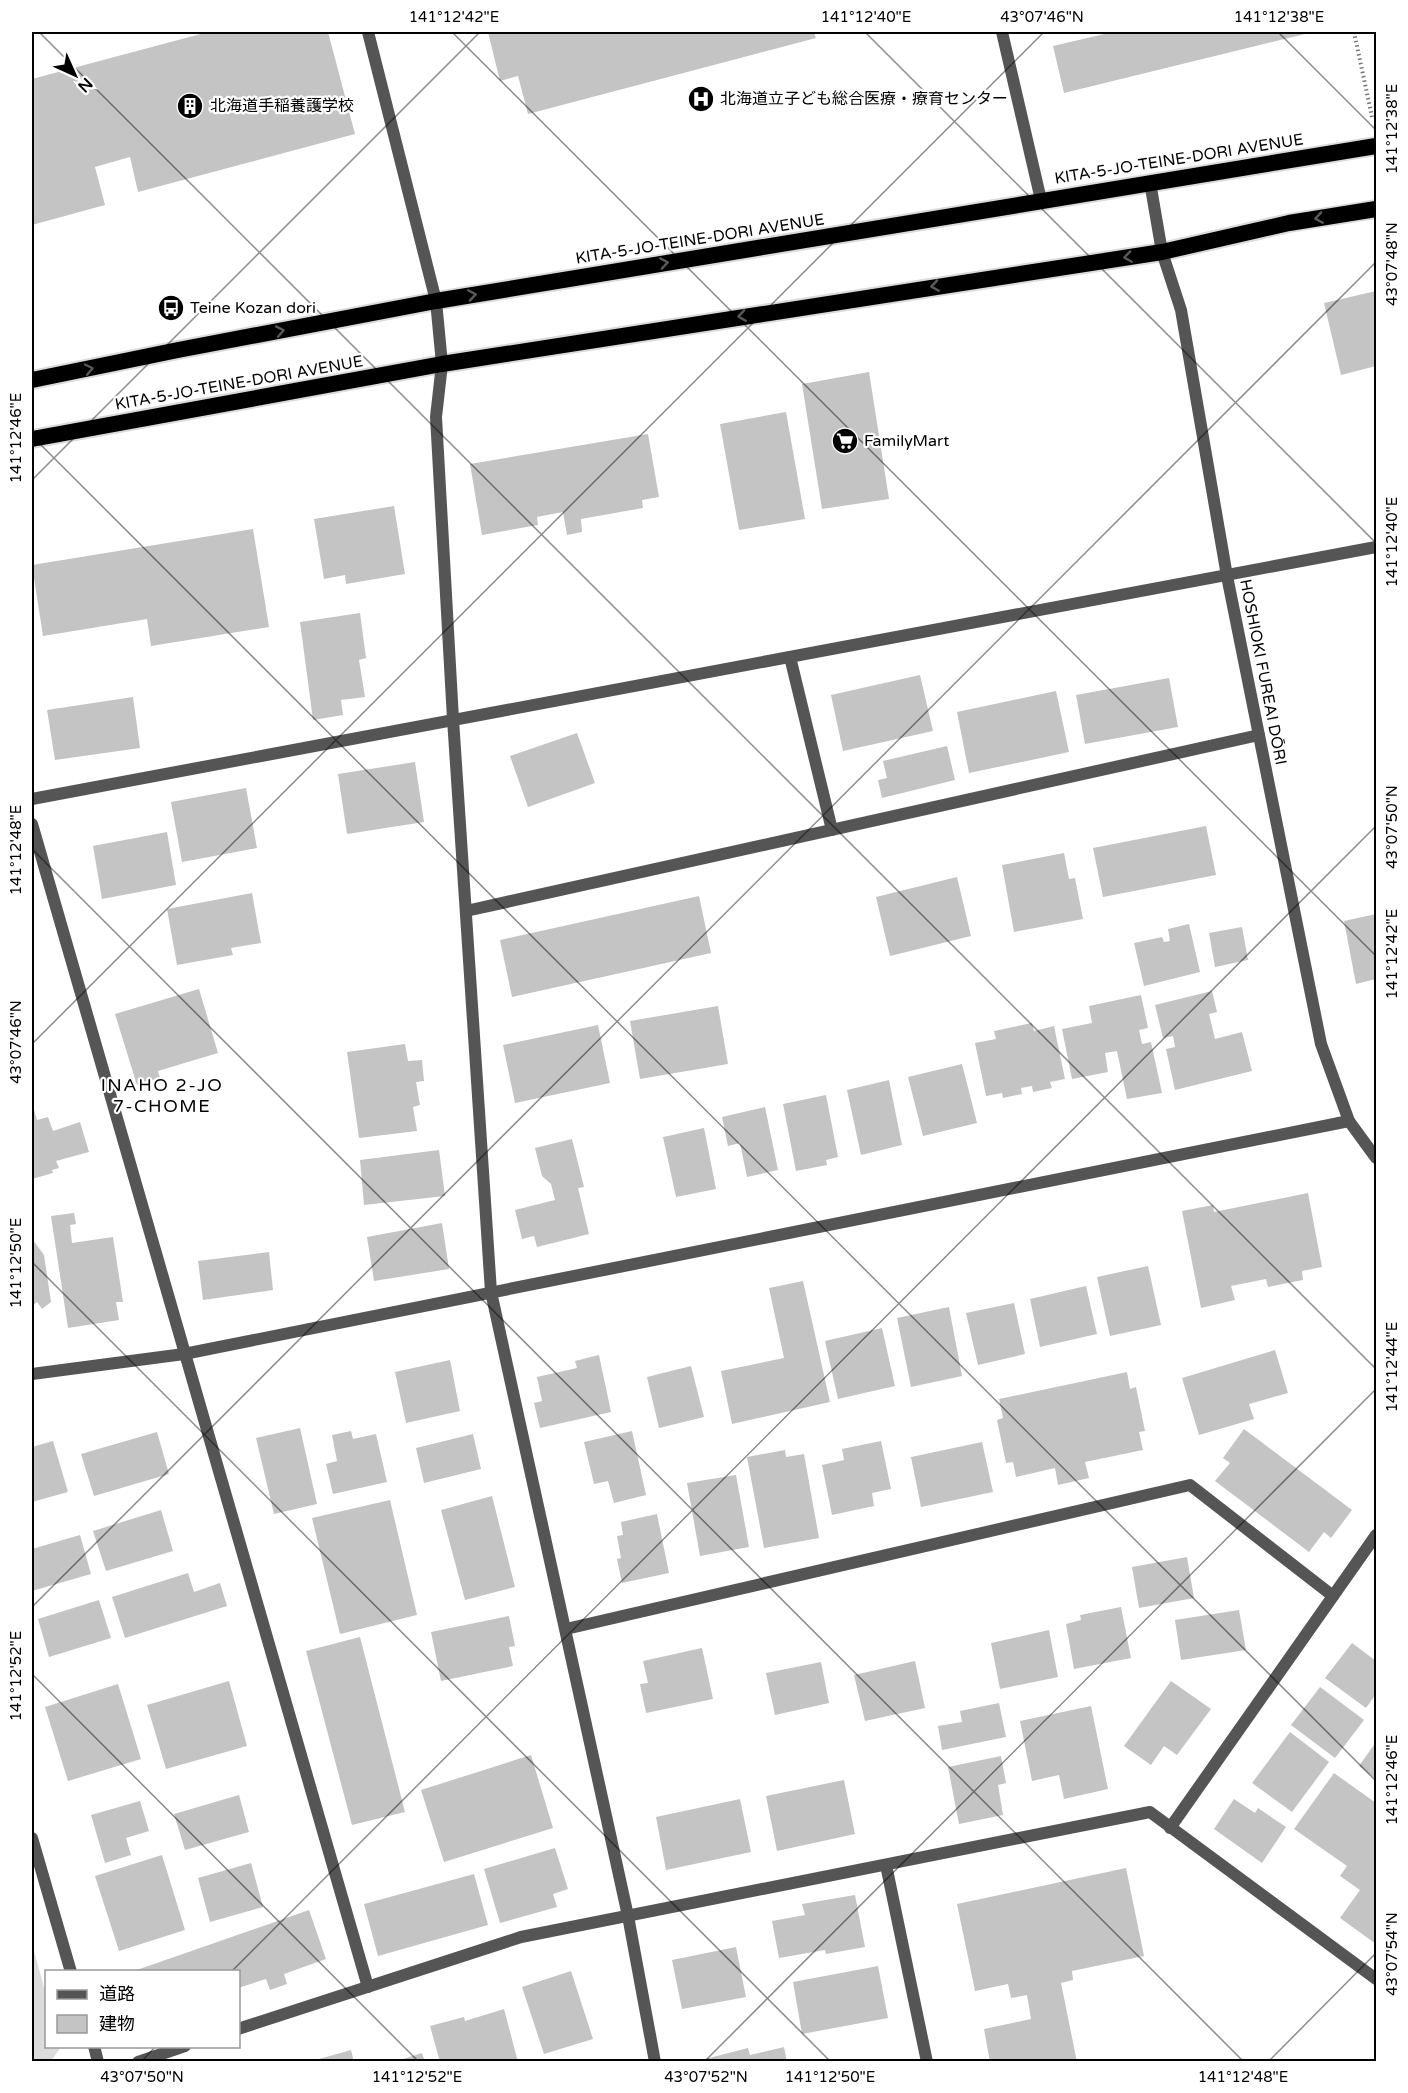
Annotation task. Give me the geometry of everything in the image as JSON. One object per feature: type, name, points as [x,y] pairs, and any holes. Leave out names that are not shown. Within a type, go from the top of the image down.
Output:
[{"type":"highway","name":"KITA-5-JO-TEINE-DORI AVENUE","points":[[32,380],[436,301],[1377,146]]},
{"type":"highway","name":"KITA-5-JO-TEINE-DORI AVENUE","points":[[32,439],[442,364],[1162,252],[1289,223],[1377,209]]},
{"type":"street","points":[[368,32],[436,301],[442,364],[436,417],[453,719],[491,1292],[628,1916],[655,2061]]},
{"type":"street","points":[[1002,32],[1041,200]]},
{"type":"street","name":"HOSHIOKI FUREAI DŌRI","points":[[1150,182],[1162,252],[1180,310],[1227,576],[1321,1044],[1349,1121],[1377,1158]]},
{"type":"street","points":[[32,799],[1377,547]]},
{"type":"street","points":[[790,657],[832,830]]},
{"type":"street","points":[[466,911],[1259,735]]},
{"type":"street","points":[[32,824],[368,1987]]},
{"type":"street","points":[[32,1374],[184,1354],[1349,1121]]},
{"type":"street","points":[[566,1629],[1190,1485],[1333,1596]]},
{"type":"street","points":[[1170,1828],[1377,1535]]},
{"type":"street","points":[[240,2028],[521,1937],[1150,1812],[1377,1979]]},
{"type":"street","points":[[32,1838],[71,1970]]},
{"type":"street","points":[[886,1865],[927,2061]]},
{"type":"street","points":[[138,2061],[179,2048]]},
{"type":"path","points":[[1354,32],[1372,120]]},
{"type":"shaded area","points":[[32,1943],[45,1991],[45,2048],[60,2048],[51,2061],[32,2061]]},
{"type":"building","name":"北海道手稲養護学校","points":[[208,32],[328,32],[355,134],[138,192],[130,157],[95,167],[105,205],[32,225],[32,79]]},
{"type":"building","points":[[488,32],[814,32],[816,38],[528,114],[518,76],[500,81]]},
{"type":"building","points":[[1113,32],[1304,32],[1305,34],[1064,93],[1053,46]]},
{"type":"building","points":[[1376,291],[1376,366],[1341,375],[1324,303]]},
{"type":"building","name":"FamilyMart","points":[[869,372],[889,499],[822,509],[802,384]]},
{"type":"building","points":[[786,412],[805,519],[739,530],[720,424]]},
{"type":"building","points":[[648,434],[659,497],[642,500],[643,508],[581,519],[582,532],[567,535],[563,512],[537,517],[538,525],[482,535],[470,464]]},
{"type":"building","points":[[394,506],[405,574],[346,584],[345,575],[324,579],[314,519]]},
{"type":"building","points":[[253,529],[269,627],[151,646],[147,619],[43,636],[32,565]]},
{"type":"building","points":[[360,613],[366,658],[359,660],[365,697],[341,700],[343,715],[313,720],[300,622]]},
{"type":"building","points":[[920,675],[933,731],[843,751],[831,695]]},
{"type":"building","points":[[1169,678],[1178,727],[1085,744],[1076,695]]},
{"type":"building","points":[[1056,691],[1069,752],[969,773],[957,712]]},
{"type":"building","points":[[133,697],[140,748],[55,760],[47,710]]},
{"type":"building","points":[[577,733],[595,783],[528,807],[510,756]]},
{"type":"building","points":[[947,746],[955,780],[882,798],[878,780],[887,778],[883,761]]},
{"type":"building","points":[[415,762],[424,822],[347,834],[338,774]]},
{"type":"building","points":[[246,788],[257,848],[182,862],[171,802]]},
{"type":"building","points":[[1206,826],[1216,875],[1103,897],[1093,848]]},
{"type":"building","points":[[167,832],[176,885],[102,899],[93,846]]},
{"type":"building","points":[[1064,853],[1069,879],[1075,878],[1083,919],[1014,932],[1002,865]]},
{"type":"building","points":[[957,877],[971,936],[890,956],[876,897]]},
{"type":"building","points":[[252,893],[261,943],[231,948],[233,955],[177,965],[167,909]]},
{"type":"building","points":[[699,896],[711,953],[512,997],[500,940]]},
{"type":"building","points":[[1376,914],[1376,979],[1356,984],[1344,921]]},
{"type":"building","points":[[1189,924],[1200,972],[1144,986],[1134,943],[1162,937],[1164,942],[1170,941],[1168,929]]},
{"type":"building","points":[[1242,927],[1248,960],[1215,967],[1209,933]]},
{"type":"building","points":[[199,989],[218,1053],[158,1071],[160,1078],[137,1085],[115,1014]]},
{"type":"building","points":[[1212,991],[1217,1012],[1209,1014],[1215,1039],[1242,1032],[1252,1071],[1175,1090],[1166,1049],[1175,1047],[1173,1036],[1163,1038],[1155,1005]]},
{"type":"building","points":[[1141,995],[1148,1028],[1139,1030],[1142,1044],[1151,1042],[1162,1093],[1127,1099],[1117,1051],[1105,1053],[1108,1072],[1072,1079],[1062,1029],[1092,1023],[1089,1006]]},
{"type":"building","points":[[718,1006],[728,1064],[640,1079],[630,1021]]},
{"type":"building","points":[[1032,1023],[1034,1031],[1054,1026],[1065,1079],[1050,1082],[1052,1088],[1033,1092],[1032,1086],[1021,1088],[1022,1094],[1003,1098],[1002,1093],[986,1096],[975,1043],[996,1039],[994,1031]]},
{"type":"building","points":[[598,1025],[610,1083],[515,1103],[503,1045]]},
{"type":"building","points":[[405,1044],[408,1061],[422,1060],[424,1081],[416,1082],[420,1105],[413,1107],[417,1131],[359,1138],[347,1052]]},
{"type":"building","points":[[962,1064],[977,1123],[923,1136],[908,1077]]},
{"type":"building","points":[[889,1080],[902,1145],[861,1155],[847,1090]]},
{"type":"building","points":[[826,1095],[838,1157],[826,1160],[827,1165],[796,1171],[783,1104]]},
{"type":"building","points":[[32,1103],[37,1120],[48,1117],[53,1131],[80,1122],[89,1152],[56,1161],[59,1168],[52,1170],[53,1173],[32,1179]]},
{"type":"building","points":[[765,1107],[778,1170],[747,1177],[740,1143],[728,1146],[722,1117]]},
{"type":"building","points":[[704,1128],[716,1189],[676,1197],[663,1137]]},
{"type":"building","points":[[572,1139],[584,1187],[578,1188],[589,1234],[537,1247],[534,1236],[522,1239],[515,1210],[555,1200],[551,1184],[542,1176],[535,1148]]},
{"type":"building","points":[[439,1150],[445,1196],[364,1205],[360,1160]]},
{"type":"building","points":[[1308,1193],[1322,1267],[1302,1271],[1303,1280],[1268,1287],[1266,1279],[1231,1286],[1235,1300],[1201,1308],[1182,1211],[1213,1205],[1214,1212]]},
{"type":"building","points":[[74,1213],[76,1224],[70,1225],[72,1243],[113,1237],[123,1302],[116,1302],[119,1320],[68,1328],[51,1216]]},
{"type":"building","points":[[442,1223],[449,1269],[374,1281],[367,1237]]},
{"type":"building","points":[[33,1240],[44,1255],[51,1302],[42,1309],[37,1302],[32,1306]]},
{"type":"building","points":[[269,1252],[273,1290],[203,1300],[198,1261]]},
{"type":"building","points":[[1148,1266],[1161,1325],[1110,1336],[1097,1277]]},
{"type":"building","points":[[803,1281],[830,1402],[732,1424],[721,1371],[784,1358],[769,1288]]},
{"type":"building","points":[[1086,1286],[1097,1334],[1040,1347],[1030,1299]]},
{"type":"building","points":[[1014,1303],[1025,1354],[978,1365],[966,1313]]},
{"type":"building","points":[[949,1307],[962,1376],[911,1387],[897,1318]]},
{"type":"building","points":[[882,1328],[895,1386],[838,1399],[825,1341]]},
{"type":"building","points":[[1275,1350],[1288,1393],[1249,1404],[1254,1419],[1199,1435],[1182,1378]]},
{"type":"building","points":[[599,1355],[611,1412],[540,1428],[534,1403],[542,1401],[537,1377],[577,1368],[575,1361]]},
{"type":"building","points":[[450,1360],[460,1411],[406,1423],[395,1372]]},
{"type":"building","points":[[691,1366],[704,1417],[659,1428],[647,1377]]},
{"type":"building","points":[[1127,1372],[1130,1389],[1136,1387],[1145,1431],[1139,1432],[1143,1450],[1085,1462],[1089,1478],[1058,1485],[1055,1468],[1016,1477],[1013,1462],[1006,1463],[997,1420],[1003,1418],[999,1399]]},
{"type":"building","points":[[300,1428],[317,1504],[274,1514],[256,1438]]},
{"type":"building","points":[[1244,1429],[1352,1510],[1331,1538],[1324,1532],[1309,1552],[1215,1481],[1230,1463],[1223,1458]]},
{"type":"building","points":[[351,1431],[353,1439],[376,1434],[387,1482],[333,1494],[326,1464],[337,1461],[332,1435]]},
{"type":"building","points":[[632,1431],[646,1495],[614,1503],[608,1481],[594,1484],[584,1442]]},
{"type":"building","points":[[157,1432],[169,1474],[94,1496],[81,1454]]},
{"type":"building","points":[[473,1434],[481,1469],[424,1483],[416,1448]]},
{"type":"building","points":[[53,1441],[68,1492],[32,1502],[32,1447]]},
{"type":"building","points":[[881,1441],[891,1489],[872,1493],[874,1506],[832,1515],[822,1465],[844,1460],[842,1449]]},
{"type":"building","points":[[982,1442],[993,1492],[921,1507],[911,1457]]},
{"type":"building","points":[[785,1450],[786,1457],[804,1454],[819,1538],[764,1548],[747,1457]]},
{"type":"building","points":[[736,1475],[749,1547],[700,1556],[687,1483]]},
{"type":"building","points":[[492,1496],[515,1587],[465,1600],[441,1510]]},
{"type":"building","points":[[390,1500],[417,1615],[340,1634],[312,1518]]},
{"type":"building","points":[[161,1510],[173,1551],[106,1571],[93,1531]]},
{"type":"building","points":[[657,1514],[669,1573],[622,1583],[617,1559],[621,1558],[617,1536],[623,1535],[621,1522]]},
{"type":"building","points":[[80,1535],[91,1574],[32,1591],[32,1549]]},
{"type":"building","points":[[1187,1557],[1194,1598],[1139,1608],[1132,1567]]},
{"type":"building","points":[[188,1573],[194,1592],[220,1583],[227,1606],[125,1638],[112,1597]]},
{"type":"building","points":[[99,1600],[111,1638],[49,1657],[38,1619]]},
{"type":"building","points":[[1121,1607],[1131,1658],[1074,1669],[1066,1624],[1081,1620],[1080,1615]]},
{"type":"building","points":[[1239,1610],[1246,1650],[1181,1660],[1175,1620]]},
{"type":"building","points":[[509,1616],[515,1646],[509,1647],[513,1666],[441,1681],[431,1632]]},
{"type":"building","points":[[1049,1630],[1058,1677],[1000,1689],[991,1643]]},
{"type":"building","points":[[360,1637],[405,1812],[352,1825],[306,1651]]},
{"type":"building","points":[[1352,1643],[1376,1661],[1376,1694],[1366,1708],[1325,1678]]},
{"type":"building","points":[[702,1648],[713,1699],[646,1713],[640,1684],[648,1683],[643,1661]]},
{"type":"building","points":[[915,1661],[925,1708],[865,1721],[854,1675]]},
{"type":"building","points":[[821,1662],[829,1703],[775,1715],[766,1673]]},
{"type":"building","points":[[229,1681],[247,1746],[166,1769],[147,1705]]},
{"type":"building","points":[[1171,1681],[1211,1709],[1177,1755],[1164,1746],[1151,1765],[1124,1746]]},
{"type":"building","points":[[118,1684],[141,1759],[68,1781],[45,1707]]},
{"type":"building","points":[[1320,1687],[1364,1720],[1335,1758],[1291,1725]]},
{"type":"building","points":[[999,1703],[1006,1737],[942,1750],[938,1726],[962,1722],[960,1711]]},
{"type":"building","points":[[1091,1706],[1108,1789],[1064,1799],[1059,1775],[1032,1781],[1020,1721]]},
{"type":"building","points":[[1290,1732],[1329,1762],[1292,1812],[1252,1783]]},
{"type":"building","points":[[1376,1742],[1376,1779],[1359,1766]]},
{"type":"building","points":[[531,1755],[553,1828],[444,1862],[421,1790]]},
{"type":"building","points":[[1001,1756],[1006,1783],[998,1785],[1003,1815],[959,1824],[948,1767]]},
{"type":"building","points":[[1334,1773],[1376,1803],[1376,1944],[1340,1918],[1360,1890],[1340,1876],[1347,1866],[1294,1829]]},
{"type":"building","points":[[844,1780],[855,1834],[777,1851],[766,1796]]},
{"type":"building","points":[[239,1795],[249,1832],[185,1850],[174,1814]]},
{"type":"building","points":[[740,1799],[751,1852],[666,1870],[656,1817]]},
{"type":"building","points":[[1234,1799],[1255,1813],[1258,1808],[1286,1827],[1262,1863],[1214,1829]]},
{"type":"building","points":[[140,1801],[149,1831],[126,1838],[131,1855],[105,1863],[91,1815]]},
{"type":"building","points":[[555,1848],[568,1889],[553,1894],[557,1907],[500,1923],[484,1869]]},
{"type":"building","points":[[162,1855],[185,1930],[119,1951],[95,1876]]},
{"type":"building","points":[[251,1863],[263,1907],[210,1922],[198,1878]]},
{"type":"building","points":[[1126,1868],[1144,1956],[1072,1971],[1073,1980],[1061,1983],[1077,2062],[990,2062],[984,2029],[1031,2019],[1027,1995],[1011,1998],[1008,1984],[975,1991],[957,1904]]},
{"type":"building","points":[[474,1874],[488,1925],[378,1956],[364,1904]]},
{"type":"building","points":[[855,1895],[865,1947],[826,1954],[825,1950],[779,1958],[772,1921],[805,1915],[802,1904]]},
{"type":"building","points":[[309,1910],[326,1959],[284,1974],[287,1984],[270,1990],[266,1979],[240,1987],[240,1970],[137,1970]]},
{"type":"building","points":[[736,1947],[746,1997],[682,2009],[672,1960]]},
{"type":"building","points":[[878,1966],[888,2018],[802,2034],[793,1982]]},
{"type":"building","points":[[571,1971],[593,2039],[544,2054],[522,1987]]},
{"type":"building","points":[[504,2009],[518,2062],[440,2062],[430,2026],[464,2017],[465,2021]]},
{"type":"building","points":[[784,2047],[787,2062],[706,2062],[705,2059],[748,2048],[750,2055]]},
{"type":"building","points":[[351,2050],[354,2062],[312,2062],[312,2061]]},
{"type":"building","points":[[422,2053],[425,2062],[397,2062],[397,2061]]},
{"type":"place","name":"北海道立子ども総合医療・療育センター","points":[[701,99]]},
{"type":"place","name":"北海道手稲養護学校","points":[[190,106]]},
{"type":"place","name":"Teine Kozan dori","points":[[171,308]]},
{"type":"place","name":"FamilyMart","points":[[845,441]]},
{"type":"district","name":"INAHO 2-JO 7-CHOME","points":[[162,1095]]}]
